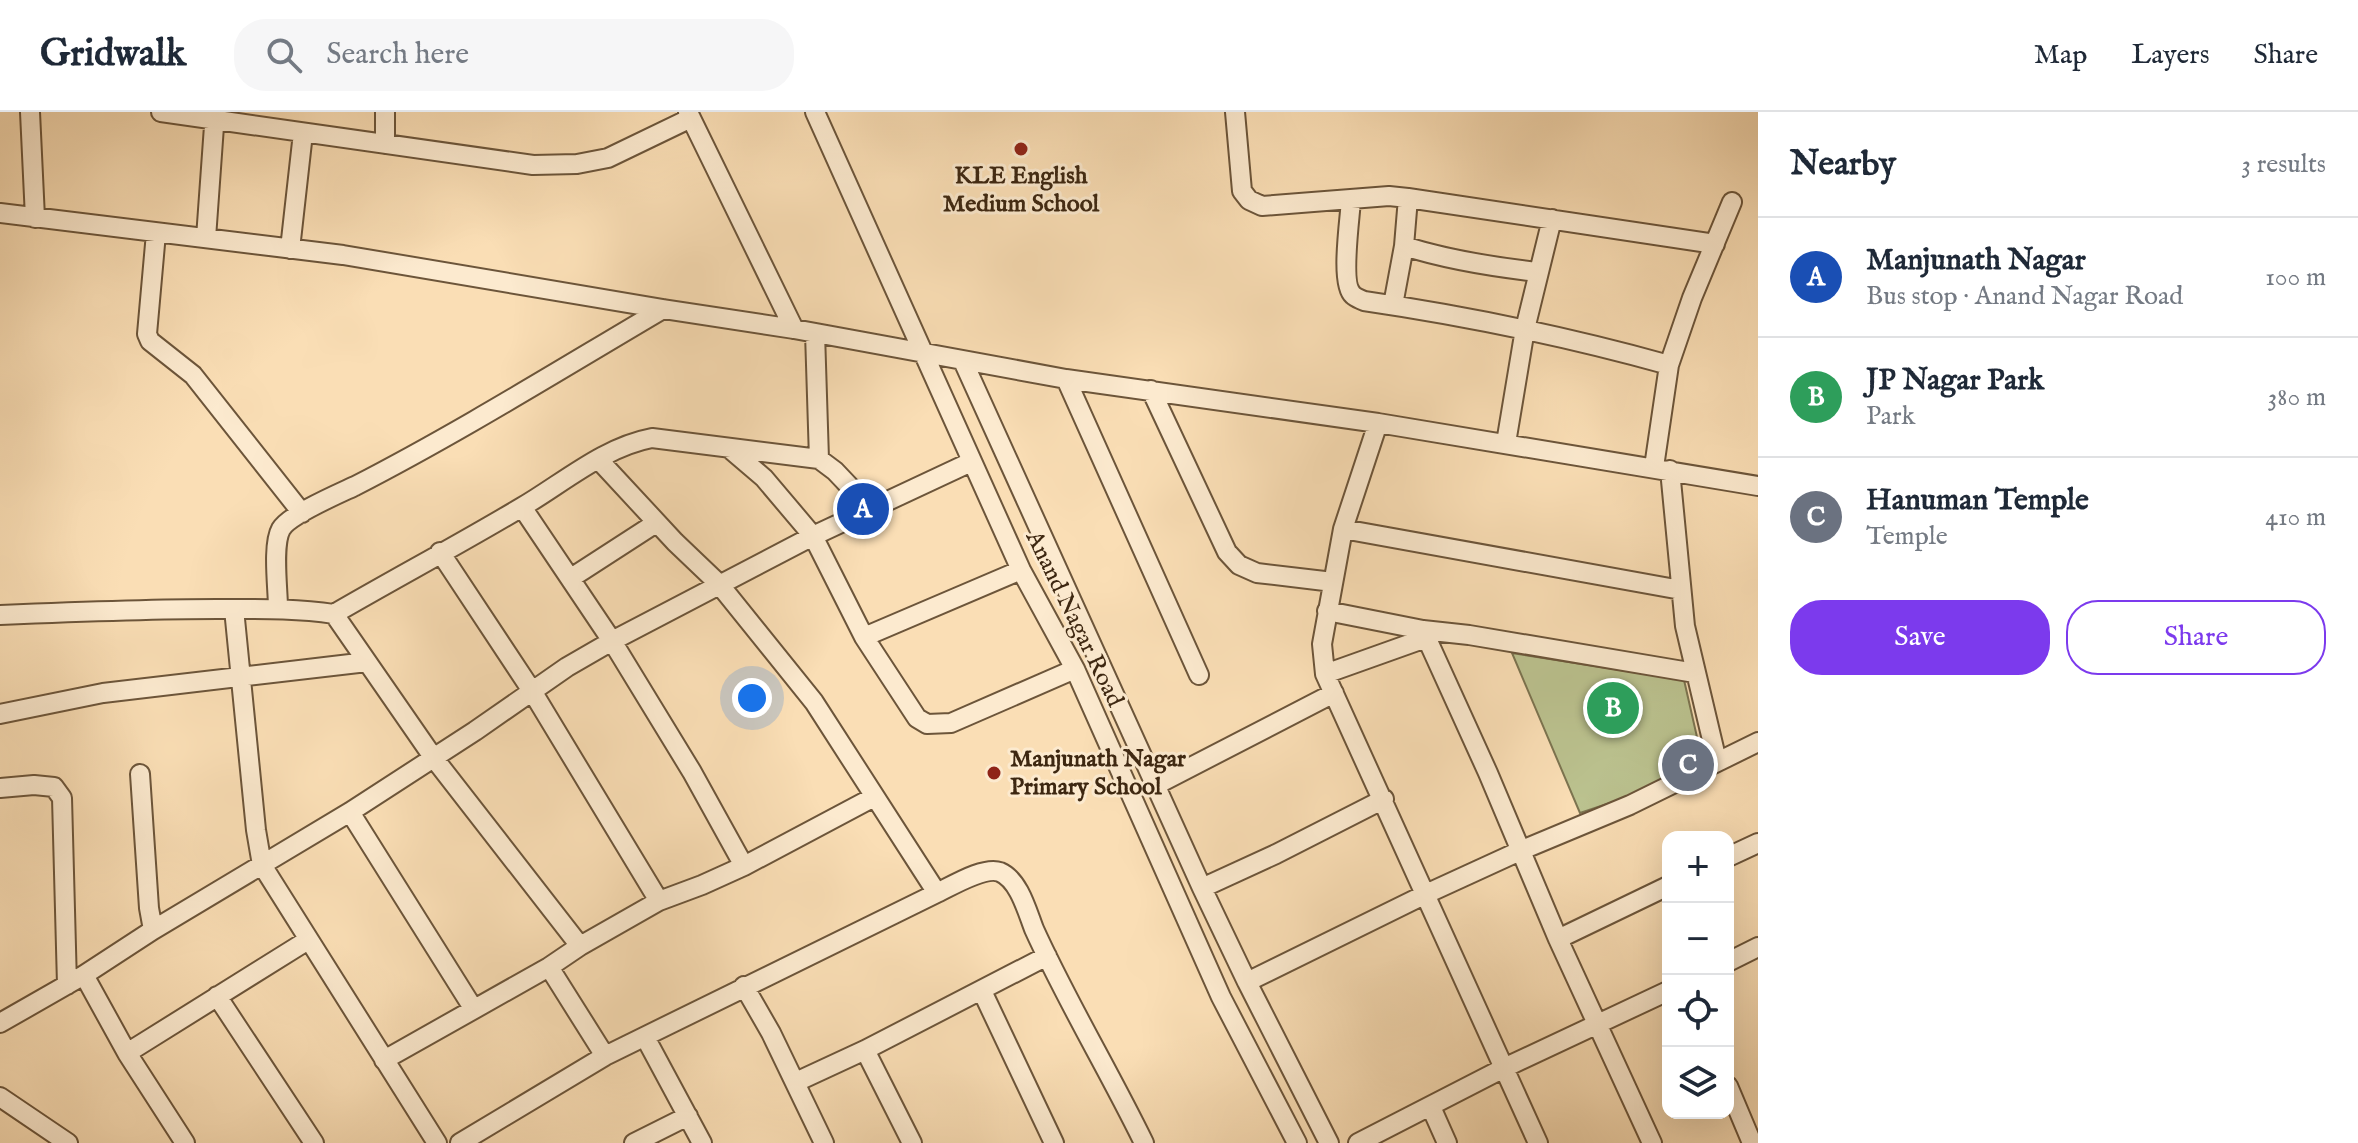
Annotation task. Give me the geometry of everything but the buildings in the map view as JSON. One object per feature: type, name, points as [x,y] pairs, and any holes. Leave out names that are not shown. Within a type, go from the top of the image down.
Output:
[{"type":"street","points":[[30,112],[35,218]]},
{"type":"street","points":[[161,112],[214,116],[303,133],[533,165],[577,164],[608,158],[689,115],[794,329]]},
{"type":"street","points":[[385,112],[385,144]]},
{"type":"street","name":"Anand Nagar Road","points":[[815,112],[1021,570],[1075,669],[1221,997],[1297,1143]]},
{"type":"street","points":[[1235,112],[1242,191],[1249,200],[1262,206],[1389,196],[1715,244]]},
{"type":"street","points":[[206,238],[214,116]]},
{"type":"street","points":[[290,249],[303,133]]},
{"type":"street","points":[[1393,305],[1404,246],[1408,198]]},
{"type":"street","points":[[1351,200],[1346,272],[1347,287],[1352,295],[1364,301],[1525,329],[1669,365]]},
{"type":"street","points":[[1717,761],[1685,626],[1662,469],[1669,365],[1692,298],[1732,202]]},
{"type":"street","points":[[0,213],[343,255],[794,329],[1066,379],[1378,423],[1758,486]]},
{"type":"street","points":[[1506,443],[1525,329],[1552,219]]},
{"type":"street","points":[[156,233],[146,328],[150,341],[193,375],[302,513]]},
{"type":"street","points":[[1404,246],[1494,267],[1538,272]]},
{"type":"street","points":[[278,608],[279,534],[283,526],[399,463],[663,309]]},
{"type":"street","points":[[815,333],[819,459]]},
{"type":"street","points":[[963,361],[1202,888],[1329,1143]]},
{"type":"street","points":[[1066,379],[1199,675]]},
{"type":"street","points":[[1151,390],[1227,552],[1239,565],[1257,573],[1333,582]]},
{"type":"street","points":[[1378,423],[1343,529],[1322,644],[1325,674],[1538,1143]]},
{"type":"street","points":[[0,615],[278,608],[334,614],[522,507],[598,459],[635,441],[652,438],[819,459],[835,471],[872,510]]},
{"type":"street","points":[[730,449],[764,478],[813,536],[864,637],[917,718],[927,724],[951,723],[1075,669]]},
{"type":"street","points":[[598,459],[656,523],[719,584],[814,702],[937,893]]},
{"type":"street","points":[[0,1023],[350,812],[567,667],[612,641],[813,536],[971,462]]},
{"type":"street","points":[[522,507],[612,641],[692,772],[744,866]]},
{"type":"street","points":[[571,578],[656,523]]},
{"type":"street","points":[[1343,529],[1681,590]]},
{"type":"street","points":[[440,552],[532,691],[659,901]]},
{"type":"street","points":[[864,637],[1021,570]]},
{"type":"street","points":[[234,609],[262,865],[437,1143]]},
{"type":"street","points":[[1327,611],[1424,634],[1469,635],[1695,673]]},
{"type":"street","points":[[334,614],[433,757],[580,946]]},
{"type":"street","points":[[1325,674],[1424,634]]},
{"type":"street","points":[[1424,634],[1652,1143]]},
{"type":"street","points":[[0,714],[103,693],[367,662]]},
{"type":"street","points":[[1156,785],[1334,693]]},
{"type":"street","points":[[1247,982],[1426,894],[1630,805],[1758,742]]},
{"type":"street","points":[[140,774],[153,930]]},
{"type":"street","points":[[0,788],[54,787],[62,798],[67,985]]},
{"type":"street","points":[[384,1060],[659,901],[744,866],[874,797]]},
{"type":"street","points":[[1202,888],[1384,799]]},
{"type":"street","points":[[350,812],[473,1008]]},
{"type":"street","points":[[1734,854],[1758,843]]},
{"type":"street","points":[[460,1143],[605,1056],[937,893],[984,871],[997,870],[1008,877],[1018,892],[1047,956],[1144,1143]]},
{"type":"street","points":[[1558,939],[1662,889]]},
{"type":"street","points":[[127,1053],[308,940]]},
{"type":"street","points":[[1734,959],[1758,947]]},
{"type":"street","points":[[796,1082],[1047,956]]},
{"type":"street","points":[[549,967],[605,1056]]},
{"type":"street","points":[[84,975],[127,1053],[185,1143]]},
{"type":"street","points":[[744,986],[796,1082],[824,1143]]},
{"type":"street","points":[[982,991],[1054,1143]]},
{"type":"street","points":[[1358,1143],[1504,1068],[1662,994]]},
{"type":"street","points":[[217,996],[314,1143]]},
{"type":"street","points":[[645,1037],[702,1143]]},
{"type":"street","points":[[865,1050],[912,1143]]},
{"type":"street","points":[[0,1097],[68,1143]]},
{"type":"street","points":[[1734,1100],[1752,1143]]},
{"type":"street","points":[[1431,1107],[1447,1143]]},
{"type":"street","points":[[635,1143],[688,1116]]},
{"type":"green space","points":[[1512,653],[1684,680],[1697,737],[1664,754],[1667,784],[1580,813]]},
{"type":"place","name":"KLE English Medium School","points":[[1021,149]]},
{"type":"place","name":"Manjunath Nagar","points":[[863,509]]},
{"type":"place","name":"JP Nagar Park","points":[[1613,708]]},
{"type":"place","name":"Hanuman Temple","points":[[1688,765]]},
{"type":"place","name":"Manjunath Nagar Primary School","points":[[994,773]]}]
